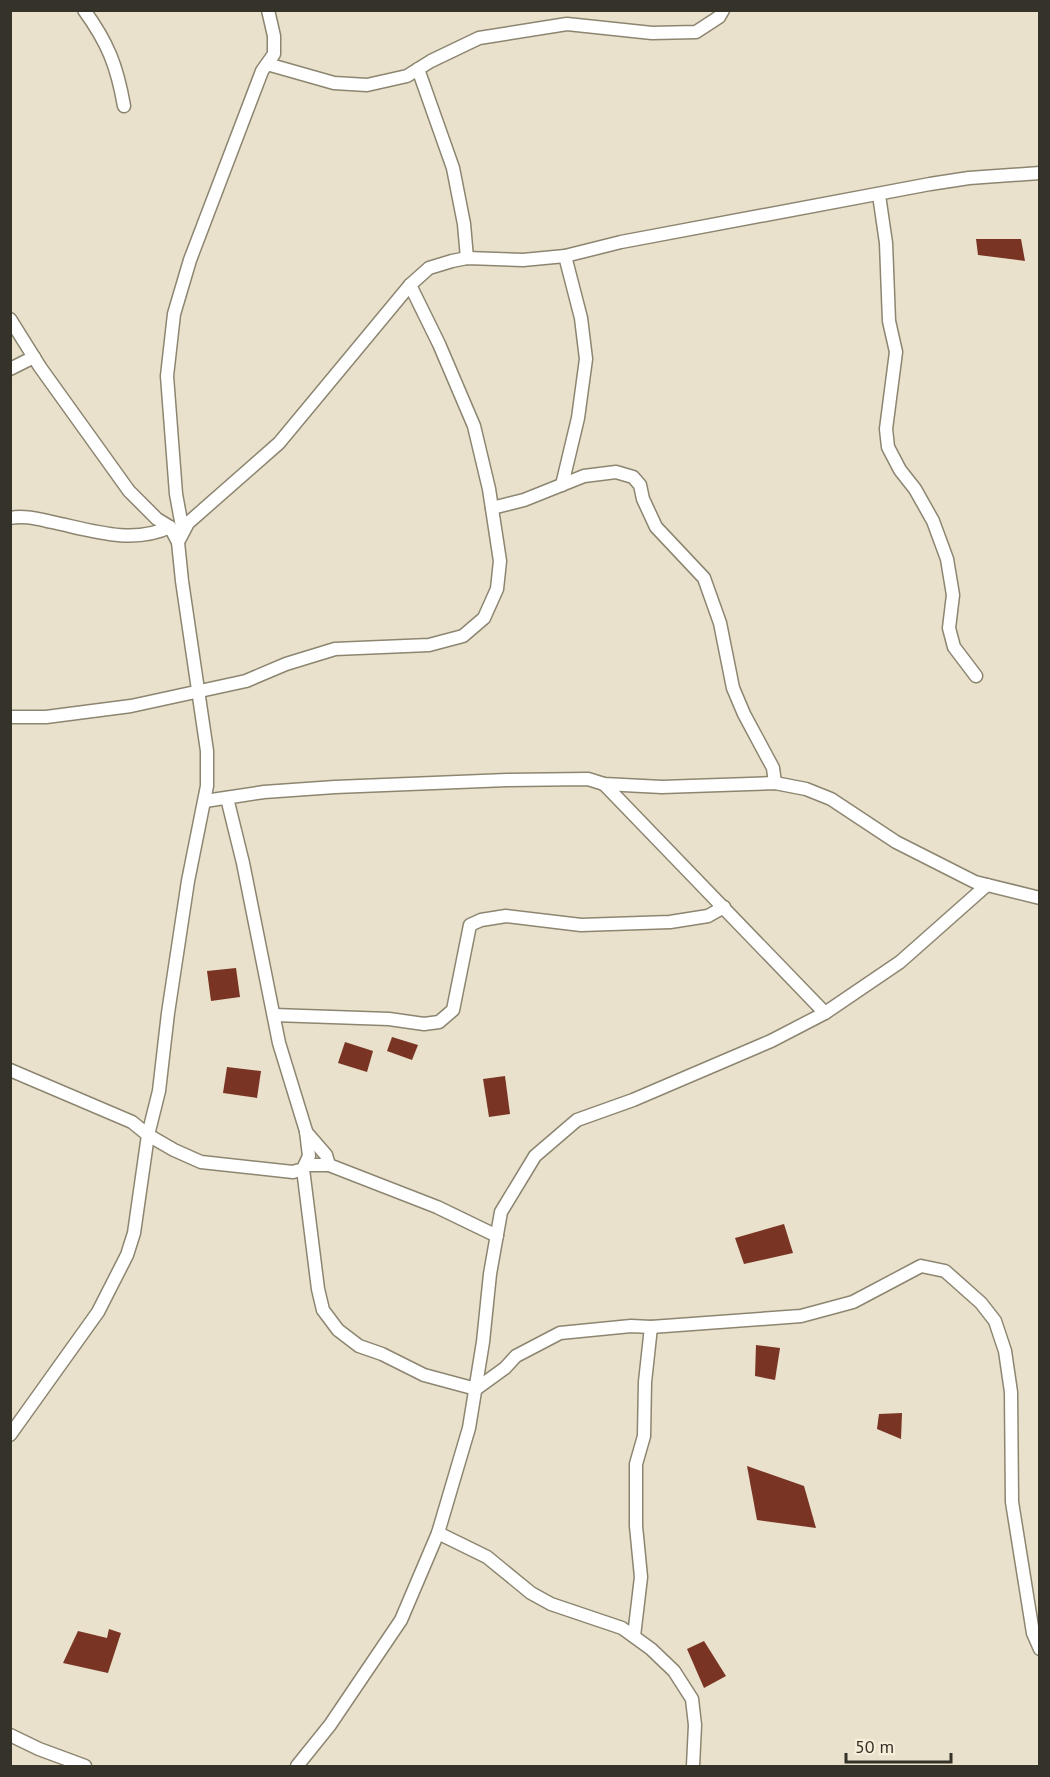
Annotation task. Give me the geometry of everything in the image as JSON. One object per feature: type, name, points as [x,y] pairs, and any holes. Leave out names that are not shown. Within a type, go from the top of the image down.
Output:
[{"type":"street","points":[[84,10],[102,35],[119,77],[124,106]]},
{"type":"street","points":[[10,1436],[98,1312],[127,1255],[134,1233],[148,1136],[159,1091],[188,881],[207,786],[207,751],[182,581],[181,537],[167,376],[174,314],[190,260],[262,71],[274,54],[274,36],[268,10]]},
{"type":"street","points":[[267,64],[334,83],[367,85],[407,76],[430,61],[479,38],[567,24],[652,33],[696,32],[719,17],[723,10]]},
{"type":"street","points":[[418,69],[453,168],[464,224],[467,258]]},
{"type":"street","points":[[181,537],[188,522],[279,442],[410,285],[429,268],[467,258],[524,260],[565,256],[621,242],[787,209],[969,178],[1040,173]]},
{"type":"street","points":[[879,195],[886,243],[890,321],[896,352],[886,429],[888,447],[933,521],[947,559],[953,595],[949,628],[954,646],[976,676]]},
{"type":"street","points":[[562,485],[578,418],[586,359],[581,318],[565,256]]},
{"type":"street","points":[[10,717],[46,717],[130,706],[246,681],[286,664],[335,649],[429,645],[463,636],[484,618],[497,589],[500,561],[489,489],[474,426],[410,285]]},
{"type":"street","points":[[10,319],[34,357],[129,491],[157,519],[181,537]]},
{"type":"street","points":[[10,369],[34,357]]},
{"type":"street","points":[[492,508],[524,500],[584,476],[615,472],[633,477],[640,485],[643,499],[656,527],[704,578],[720,623],[733,688],[773,768],[775,783]]},
{"type":"street","points":[[10,518],[31,517],[125,536],[142,536],[170,527]]},
{"type":"street","points":[[205,801],[264,792],[472,782],[588,779],[604,784],[662,787],[775,783],[806,789],[831,799],[896,842],[975,882],[1040,898]]},
{"type":"street","points":[[604,784],[825,1013]]},
{"type":"street","points":[[227,798],[243,864],[279,1043],[306,1131],[309,1156],[304,1167],[318,1289],[323,1310],[338,1330],[359,1346],[382,1354],[423,1375],[476,1389]]},
{"type":"street","points":[[297,1767],[330,1725],[401,1620],[438,1533],[469,1428],[501,1212],[535,1156],[577,1120],[633,1100],[771,1041],[825,1013],[900,962],[987,885]]},
{"type":"street","points":[[274,1015],[353,1017],[424,1024],[439,1022],[453,1010],[470,924],[506,916],[581,925],[670,922],[708,916],[724,908]]},
{"type":"street","points":[[10,1070],[132,1122],[148,1136],[201,1162],[293,1172],[304,1167],[329,1165],[437,1208],[497,1236]]},
{"type":"street","points":[[306,1131],[326,1155],[329,1165]]},
{"type":"street","points":[[476,1389],[505,1368],[516,1356],[560,1333],[631,1326],[651,1327],[801,1316],[853,1302],[921,1266],[945,1270],[981,1303],[995,1321],[1005,1352],[1011,1392],[1012,1502],[1033,1633],[1040,1650]]},
{"type":"street","points":[[634,1636],[640,1577],[636,1526],[636,1464],[644,1436],[645,1382],[651,1327]]},
{"type":"street","points":[[438,1533],[487,1557],[531,1593],[551,1604],[622,1628],[674,1671],[692,1699],[695,1725],[693,1767]]},
{"type":"street","points":[[10,1735],[85,1767]]},
{"type":"building","points":[[976,239],[1021,239],[1025,261],[978,255]]},
{"type":"building","points":[[236,968],[240,997],[211,1001],[207,971]]},
{"type":"building","points":[[392,1037],[418,1045],[412,1060],[387,1051]]},
{"type":"building","points":[[345,1042],[373,1051],[367,1072],[338,1063]]},
{"type":"building","points":[[227,1067],[261,1071],[257,1098],[223,1093]]},
{"type":"building","points":[[505,1076],[510,1114],[489,1117],[483,1079]]},
{"type":"building","points":[[784,1224],[793,1253],[744,1264],[735,1238]]},
{"type":"building","points":[[756,1345],[780,1348],[775,1380],[755,1376]]},
{"type":"building","points":[[902,1413],[901,1439],[877,1429],[879,1414]]},
{"type":"building","points":[[747,1466],[804,1486],[816,1528],[757,1520]]},
{"type":"building","points":[[109,1629],[121,1633],[108,1673],[63,1663],[78,1631],[107,1638]]},
{"type":"building","points":[[704,1641],[726,1676],[704,1688],[687,1649]]}]
